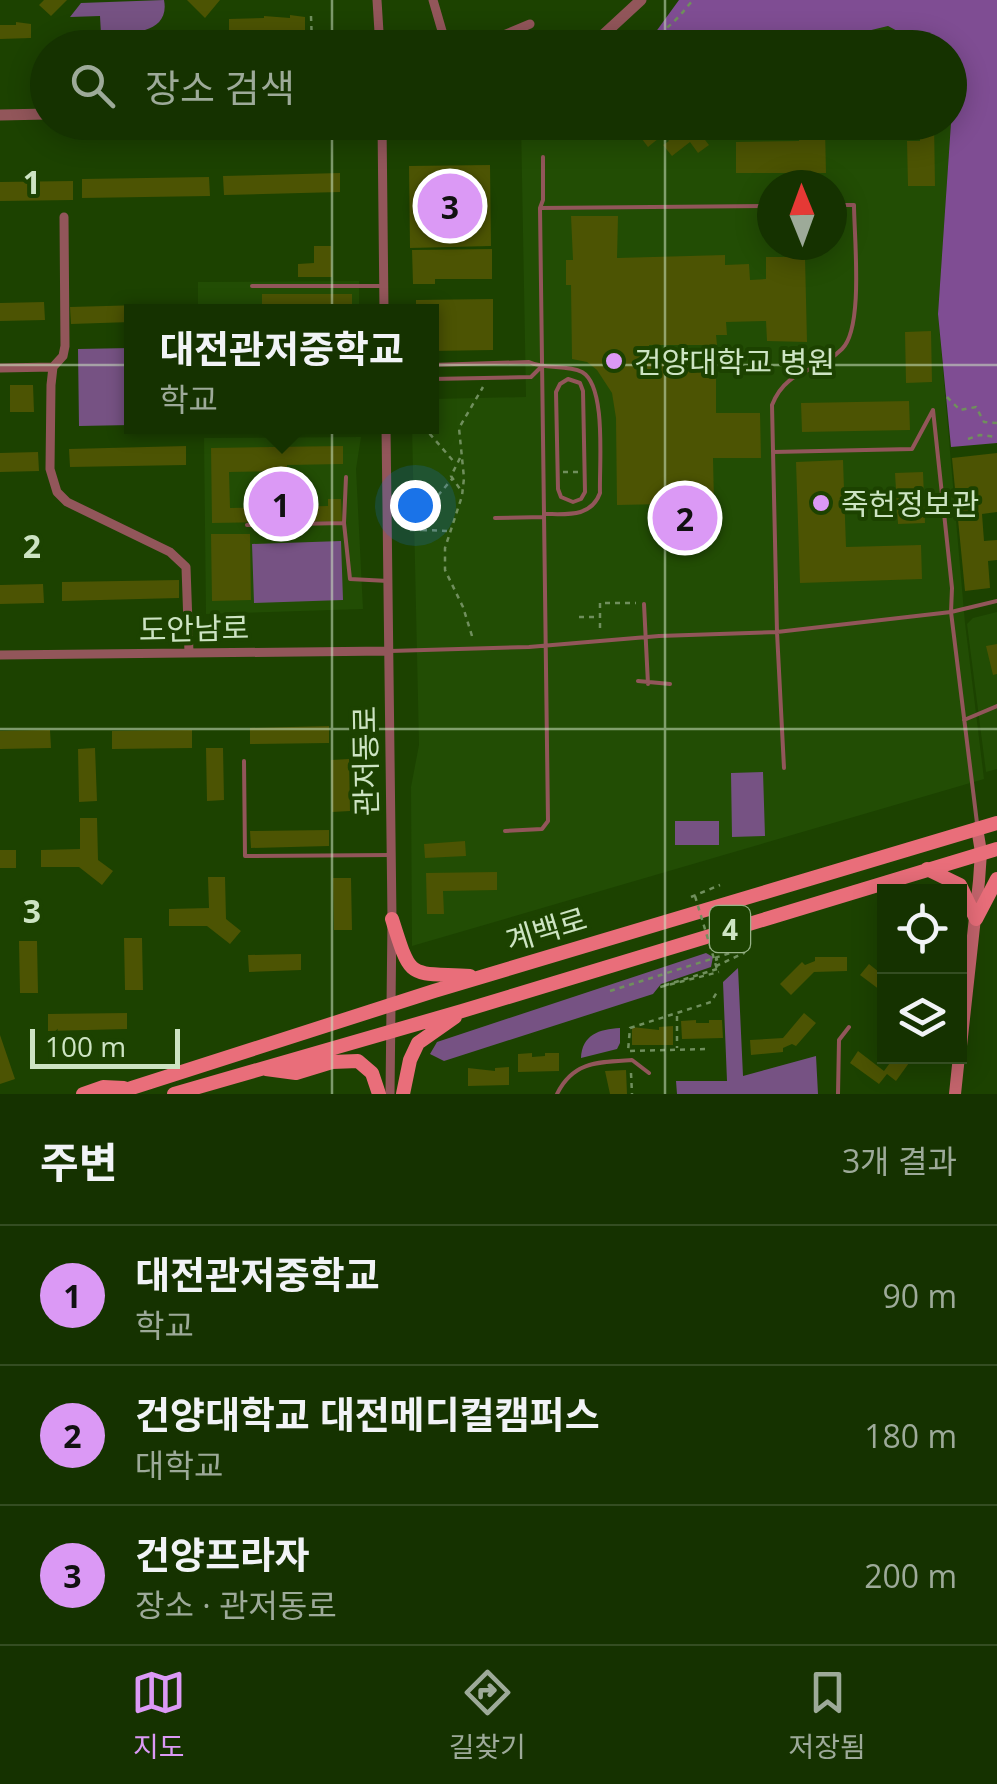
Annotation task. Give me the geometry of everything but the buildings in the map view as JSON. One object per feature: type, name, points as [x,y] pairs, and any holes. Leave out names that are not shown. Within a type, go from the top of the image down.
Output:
[{"type":"main road","name":"계백로","points":[[112,1094],[480,977],[997,823]]},
{"type":"main road","points":[[967,992],[981,852],[977,828]]},
{"type":"main road","name":"계백로","points":[[174,1094],[997,848]]},
{"type":"main road","points":[[927,869],[960,885],[976,920]]},
{"type":"main road","points":[[976,920],[997,879]]},
{"type":"main road","points":[[392,918],[411,969],[421,975],[480,977]]},
{"type":"main road","points":[[403,1094],[418,1043],[462,1011]]},
{"type":"main road","points":[[260,1068],[296,1073],[332,1062],[358,1060],[372,1073],[379,1094]]},
{"type":"main road","points":[[955,1094],[958,1064]]},
{"type":"main road","points":[[83,1094],[103,1087],[130,1088]]},
{"type":"street","points":[[377,0],[379,30]]},
{"type":"street","points":[[433,0],[441,30]]},
{"type":"street","points":[[609,30],[641,0]]},
{"type":"street","points":[[516,30],[530,24]]},
{"type":"street","points":[[0,114],[30,114]]},
{"type":"street","points":[[382,140],[384,304]]},
{"type":"street","points":[[64,217],[64,350],[53,367],[52,484],[66,502],[170,552],[186,567],[189,653]]},
{"type":"street","points":[[0,368],[53,367]]},
{"type":"street","name":"관저동로","points":[[386,434],[392,918],[390,1094]]},
{"type":"street","name":"도안남로","points":[[0,655],[389,651]]},
{"type":"lane","points":[[505,831],[542,830],[548,821],[540,368],[540,208],[544,200],[544,157]]},
{"type":"lane","points":[[784,768],[772,405],[779,388],[845,347],[854,327],[854,205],[847,205]]},
{"type":"lane","points":[[540,208],[757,206]]},
{"type":"lane","points":[[252,286],[384,286]]},
{"type":"lane","points":[[439,365],[529,362],[540,368],[574,370],[589,378],[596,388],[600,493],[596,503],[586,511],[495,518]]},
{"type":"lane","points":[[439,379],[531,377],[540,368]]},
{"type":"lane","points":[[574,370],[580,380],[582,387],[585,492],[573,502],[564,500],[558,488],[556,392],[560,384],[572,379],[580,380],[596,388]]},
{"type":"lane","points":[[572,379],[582,387]]},
{"type":"lane","points":[[773,452],[912,449],[933,410],[952,588],[951,612],[977,828]]},
{"type":"lane","points":[[346,476],[344,523],[350,578],[388,581]]},
{"type":"lane","points":[[247,525],[344,523]]},
{"type":"lane","points":[[389,651],[777,632],[951,612],[997,600]]},
{"type":"lane","points":[[644,604],[648,684]]},
{"type":"lane","points":[[638,681],[670,684]]},
{"type":"lane","points":[[964,720],[997,706]]},
{"type":"lane","points":[[244,761],[245,856],[391,855]]},
{"type":"lane","points":[[838,1094],[839,1040],[849,1027]]},
{"type":"lane","points":[[557,1094],[574,1071],[594,1062],[632,1060],[648,1073]]},
{"type":"path","points":[[667,30],[693,0]]},
{"type":"path","points":[[310,16],[311,30]]},
{"type":"path","points":[[472,636],[463,607],[444,570],[449,531],[462,492],[459,428],[483,386]]},
{"type":"path","points":[[947,397],[960,410],[976,408],[984,422],[997,423]]},
{"type":"path","points":[[430,434],[455,463]]},
{"type":"path","points":[[968,439],[980,435],[997,437]]},
{"type":"path","points":[[421,530],[429,506],[452,479],[455,463],[461,457]]},
{"type":"path","points":[[562,472],[581,472]]},
{"type":"path","points":[[452,479],[462,492]]},
{"type":"path","points":[[410,530],[449,531]]},
{"type":"path","points":[[600,628],[600,604],[636,603]]},
{"type":"path","points":[[579,617],[600,616]]},
{"type":"path","points":[[717,965],[693,897],[720,885]]},
{"type":"path","points":[[610,990],[743,948],[744,953],[660,987],[717,965]]},
{"type":"path","points":[[705,1049],[628,1050],[632,1026],[711,1002],[717,992]]},
{"type":"path","points":[[677,1014],[677,1050]]},
{"type":"path","points":[[631,1073],[632,1094]]},
{"type":"shaded area","points":[[164,0],[164,12],[153,27],[144,30],[101,30],[100,16],[70,17],[81,3]]},
{"type":"shaded area","points":[[679,0],[997,0],[997,443],[951,447],[938,314],[950,140],[967,140],[967,30],[895,30],[888,26],[872,30],[657,30]]},
{"type":"shaded area","points":[[521,140],[950,140],[938,314],[965,623],[984,779],[412,946],[411,787],[419,745],[412,434],[439,434],[439,399],[526,397]]},
{"type":"shaded area","points":[[359,281],[359,304],[198,304],[198,282]]},
{"type":"shaded area","points":[[124,348],[124,425],[79,426],[78,349]]},
{"type":"shaded area","points":[[361,437],[356,469],[363,609],[206,614],[204,438]]},
{"type":"shaded area","points":[[341,541],[343,600],[254,603],[252,544]]},
{"type":"shaded area","points":[[997,612],[997,769],[986,772],[967,624],[973,618]]},
{"type":"shaded area","points":[[763,772],[765,836],[732,837],[731,773]]},
{"type":"shaded area","points":[[675,821],[719,821],[719,845],[675,845]]},
{"type":"shaded area","points":[[706,953],[713,957],[711,967],[661,984],[653,994],[444,1061],[430,1054],[437,1042]]},
{"type":"shaded area","points":[[738,968],[743,1076],[816,1056],[818,1094],[677,1094],[676,1081],[727,1081],[723,982]]},
{"type":"shaded area","points":[[620,1028],[617,1049],[581,1058],[593,1035]]},
{"type":"place","name":"건양프라자","points":[[450,206]]},
{"type":"place","name":"건양대학교 병원","points":[[614,361]]},
{"type":"place","name":"죽헌정보관","points":[[821,503]]},
{"type":"place","name":"대전관저중학교","points":[[281,504]]},
{"type":"place","name":"건양대학교 대전메디컬캠퍼스","points":[[685,518]]}]
